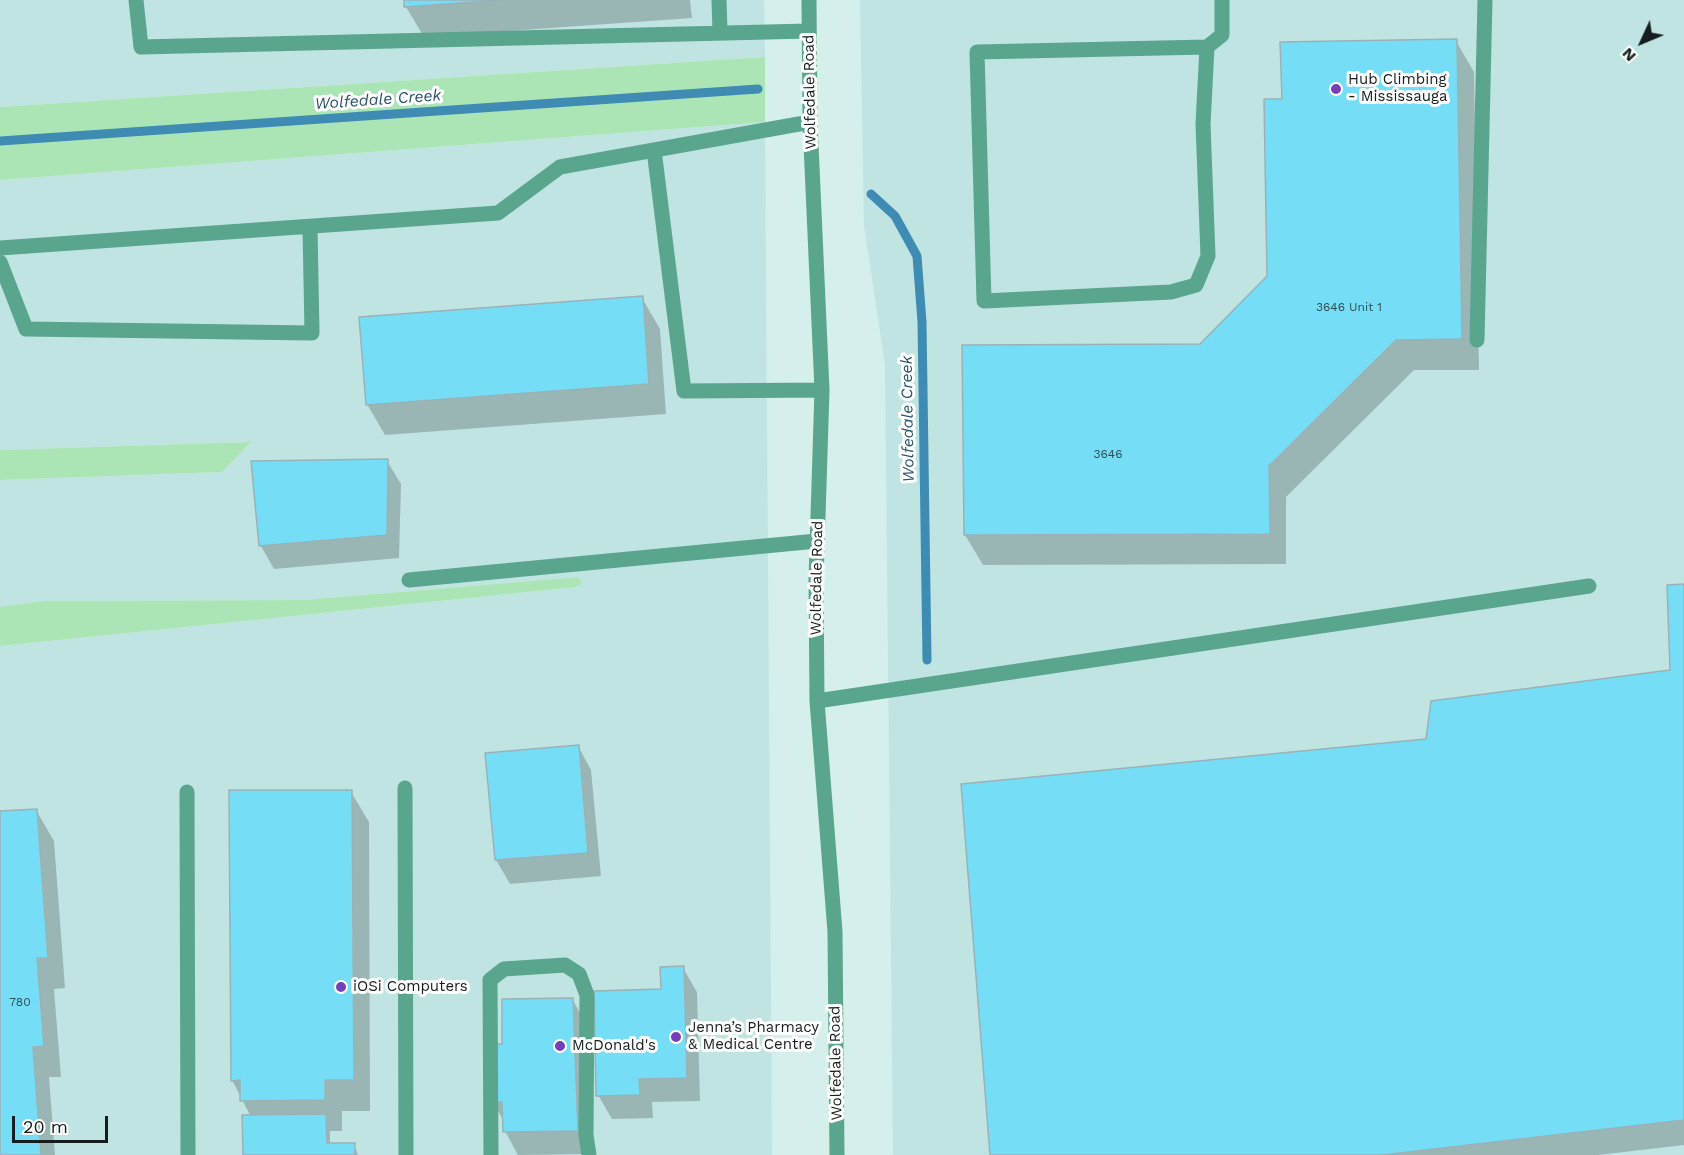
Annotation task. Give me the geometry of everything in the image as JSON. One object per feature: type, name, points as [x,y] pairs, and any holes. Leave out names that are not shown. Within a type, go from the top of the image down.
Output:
[{"type":"street","points":[[136,0],[141,48],[809,31]]},
{"type":"street","points":[[719,0],[720,32]]},
{"type":"street","name":"Wolfedale Road","points":[[808,0],[810,122],[822,390],[817,541],[818,701],[835,932],[837,1155]]},
{"type":"street","points":[[1207,47],[1203,124],[1208,256],[1196,285],[1172,292],[984,301],[977,52],[1207,47],[1222,35],[1222,0]]},
{"type":"street","points":[[1477,340],[1485,0]]},
{"type":"street","points":[[0,248],[498,213],[560,167],[810,122]]},
{"type":"street","points":[[654,150],[684,391],[822,390]]},
{"type":"street","points":[[0,262],[26,329],[312,333],[310,227]]},
{"type":"street","points":[[409,580],[817,541]]},
{"type":"street","points":[[818,701],[1589,586]]},
{"type":"street","points":[[405,788],[406,1155]]},
{"type":"street","points":[[188,792],[188,1155]]},
{"type":"street","points":[[491,1155],[490,980],[504,969],[565,965],[579,974],[587,995],[586,1135],[589,1155]]},
{"type":"shaded area","points":[[0,0],[764,0],[765,57],[0,107]]},
{"type":"shaded area","points":[[860,0],[1684,0],[1684,1155],[893,1155],[885,365],[864,225]]},
{"type":"shaded area","points":[[765,122],[772,1155],[0,1155],[0,646],[576,587],[583,583],[578,577],[305,600],[43,601],[0,607],[0,480],[222,472],[251,442],[0,450],[0,180]]},
{"type":"green space","points":[[765,57],[765,122],[0,180],[0,107]]},
{"type":"green space","points":[[251,442],[222,472],[0,480],[0,450]]},
{"type":"green space","points":[[578,577],[583,583],[576,587],[0,646],[0,607],[43,601],[305,600]]},
{"type":"building","points":[[404,0],[502,0],[404,7]]},
{"type":"building","points":[[1457,39],[1462,339],[1396,340],[1269,466],[1270,534],[964,535],[962,345],[1200,344],[1267,276],[1264,99],[1282,99],[1280,42]]},
{"type":"building","points":[[643,296],[649,384],[366,405],[359,317]]},
{"type":"building","points":[[388,459],[387,535],[259,546],[251,461]]},
{"type":"building","points":[[1684,584],[1684,1120],[1382,1155],[990,1155],[961,784],[1426,739],[1431,701],[1670,670],[1667,585]]},
{"type":"building","points":[[579,745],[588,853],[495,860],[485,753]]},
{"type":"building","points":[[229,790],[352,790],[354,1080],[325,1080],[325,1100],[240,1101],[240,1080],[231,1081]]},
{"type":"building","points":[[37,809],[48,958],[37,958],[44,1046],[33,1047],[41,1155],[0,1155],[0,811]]},
{"type":"building","points":[[684,966],[687,1078],[639,1079],[640,1095],[596,1096],[594,991],[661,989],[660,967]]},
{"type":"building","points":[[573,998],[578,1131],[503,1132],[502,1102],[492,1103],[490,1044],[502,1044],[502,999]]},
{"type":"building","points":[[326,1114],[327,1143],[355,1143],[355,1155],[243,1155],[242,1115]]},
{"type":"waterway","name":"Wolfedale Creek","points":[[0,141],[758,89]]},
{"type":"waterway","name":"Wolfedale Creek","points":[[871,194],[895,216],[917,256],[922,322],[927,660]]},
{"type":"place","name":"Hub Climbing - Mississauga","points":[[1336,89]]},
{"type":"place","name":"iOSi Computers","points":[[341,987]]},
{"type":"place","name":"Jenna’s Pharmacy & Medical Centre","points":[[676,1037]]},
{"type":"place","name":"McDonald's","points":[[560,1046]]}]
